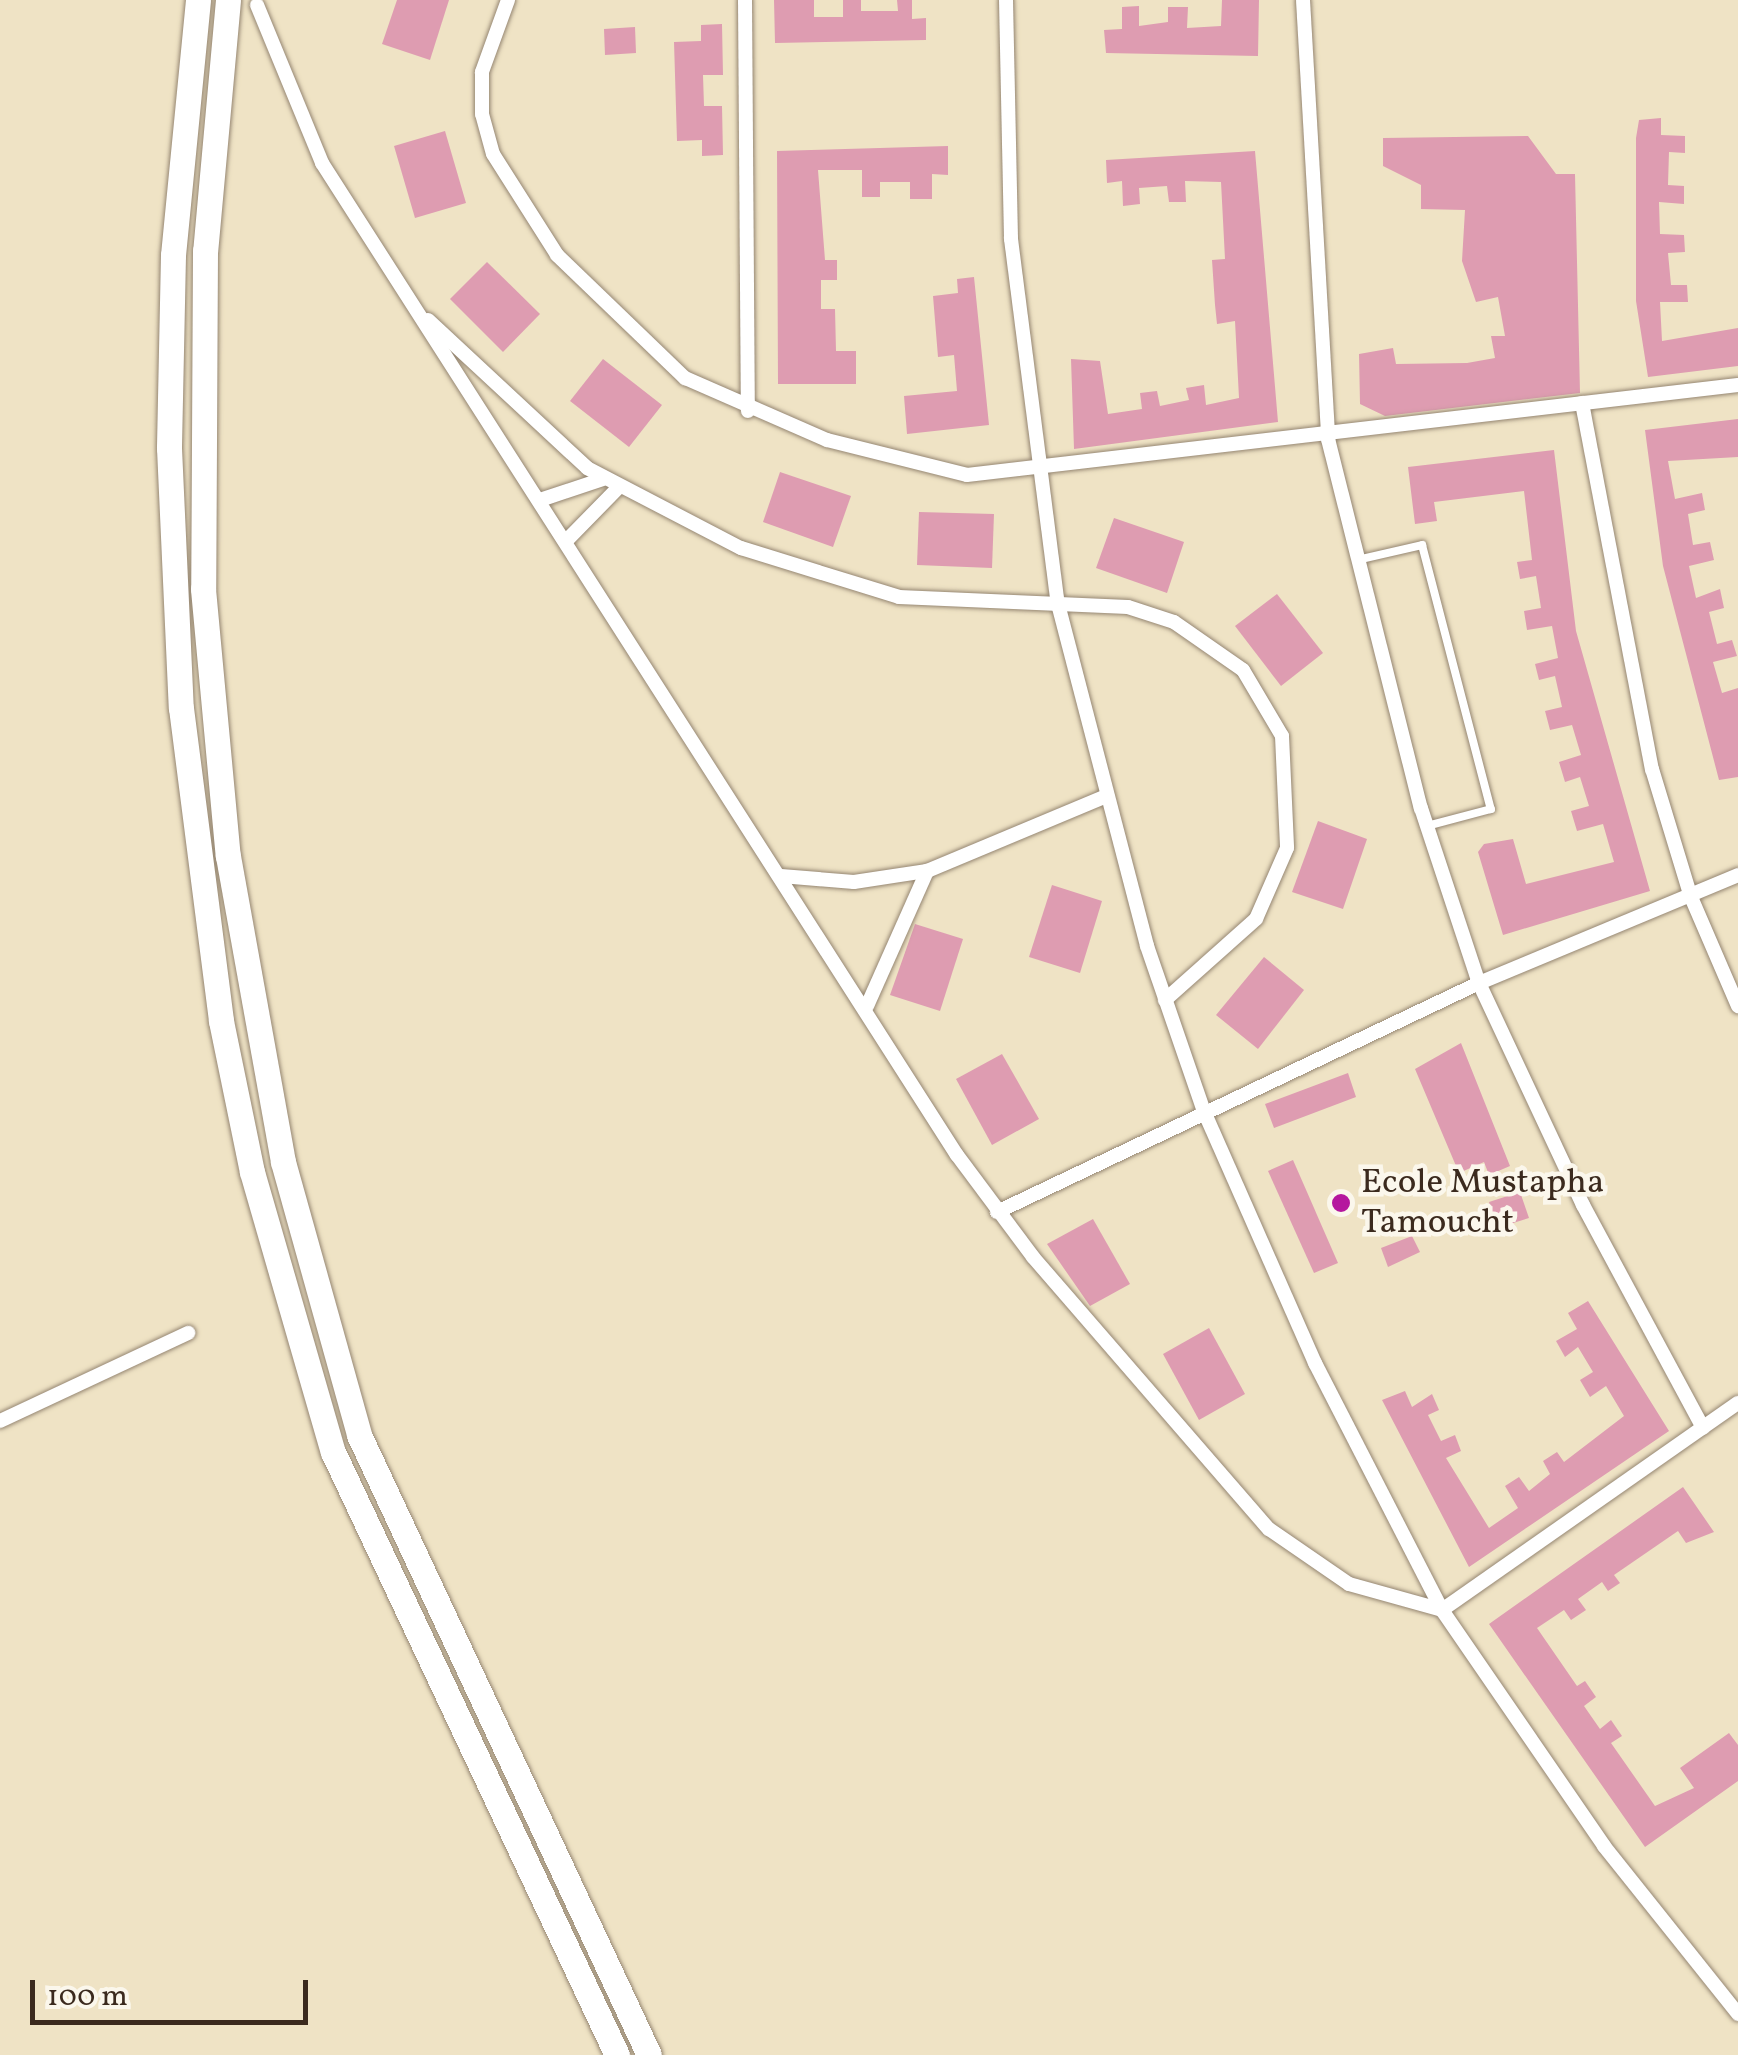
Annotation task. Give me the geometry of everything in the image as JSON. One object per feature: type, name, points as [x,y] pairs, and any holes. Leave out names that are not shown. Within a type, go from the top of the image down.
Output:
[{"type":"highway","points":[[198,0],[180,159],[168,448],[182,708],[225,1040],[290,1316],[333,1452],[617,2055]]},
{"type":"highway","points":[[228,0],[204,251],[204,590],[228,856],[279,1143],[359,1436],[649,2055]]},
{"type":"street","points":[[508,0],[482,72],[482,114],[520,202],[629,330],[685,378],[748,411],[917,465],[967,475],[1036,471],[1328,440],[1738,384]]},
{"type":"street","points":[[745,0],[748,411]]},
{"type":"street","points":[[1006,0],[1011,239],[1036,471],[1058,604],[1104,796],[1203,1108],[1315,1363],[1442,1610],[1604,1846],[1738,2014]]},
{"type":"street","points":[[1302,0],[1328,440],[1355,560],[1426,826],[1478,983],[1583,1206],[1703,1428]]},
{"type":"street","points":[[257,5],[289,99],[409,301],[868,1006],[997,1212],[1269,1529],[1349,1584],[1442,1610]]},
{"type":"street","points":[[409,301],[604,480],[618,488],[844,586],[1128,607],[1174,622],[1243,670],[1282,736],[1291,809],[1275,885],[1231,948],[1166,1000]]},
{"type":"street","points":[[1582,403],[1621,631],[1691,897],[1738,1006]]},
{"type":"street","points":[[540,500],[604,480]]},
{"type":"street","points":[[567,540],[618,488]]},
{"type":"street","points":[[782,876],[854,882],[927,871],[1104,796]]},
{"type":"street","points":[[868,1006],[927,871]]},
{"type":"street","points":[[997,1212],[1203,1108],[1478,983],[1738,875]]},
{"type":"street","points":[[0,1421],[188,1332]]},
{"type":"street","points":[[1442,1610],[1738,1403]]},
{"type":"lane","points":[[1355,560],[1422,545],[1490,809],[1426,826]]},
{"type":"building","points":[[397,0],[449,0],[430,60],[382,44]]},
{"type":"building","points":[[774,0],[814,0],[814,17],[843,17],[843,0],[861,0],[861,11],[898,11],[897,0],[912,0],[912,19],[926,18],[926,40],[775,43]]},
{"type":"building","points":[[1222,0],[1259,0],[1258,56],[1106,53],[1104,30],[1122,29],[1122,7],[1139,6],[1139,26],[1168,22],[1168,7],[1188,7],[1187,28],[1221,26]]},
{"type":"building","points":[[722,24],[723,75],[703,75],[704,106],[722,106],[723,155],[702,156],[702,140],[677,141],[674,42],[701,41],[701,25]]},
{"type":"building","points":[[635,27],[636,53],[605,55],[604,29]]},
{"type":"building","points":[[1661,118],[1661,135],[1685,136],[1685,153],[1669,152],[1668,185],[1684,186],[1684,204],[1659,202],[1660,234],[1684,235],[1685,252],[1668,253],[1671,285],[1687,285],[1688,302],[1660,302],[1662,341],[1738,328],[1738,366],[1648,377],[1636,301],[1636,138],[1639,120]]},
{"type":"building","points":[[445,131],[466,203],[415,218],[394,146]]},
{"type":"building","points":[[1528,136],[1556,174],[1575,174],[1580,393],[1385,416],[1360,404],[1359,354],[1393,348],[1396,364],[1467,363],[1495,358],[1491,336],[1505,336],[1498,297],[1476,302],[1462,261],[1465,210],[1421,209],[1421,185],[1383,166],[1383,138]]},
{"type":"building","points":[[948,146],[948,175],[932,174],[932,199],[910,199],[910,182],[880,182],[880,197],[862,197],[862,170],[818,170],[825,260],[837,260],[837,280],[821,280],[821,309],[835,309],[836,351],[856,351],[856,384],[778,384],[777,151]]},
{"type":"building","points":[[1255,151],[1278,422],[1074,449],[1071,359],[1100,361],[1108,414],[1142,409],[1140,393],[1157,391],[1160,406],[1189,400],[1186,388],[1204,385],[1206,405],[1239,398],[1235,321],[1217,324],[1215,305],[1212,260],[1225,259],[1221,182],[1185,181],[1186,202],[1169,202],[1167,186],[1139,188],[1140,204],[1123,206],[1122,181],[1107,183],[1106,160]]},
{"type":"building","points":[[487,262],[540,314],[503,352],[450,299]]},
{"type":"building","points":[[974,277],[989,425],[907,434],[904,396],[957,391],[954,355],[938,357],[933,296],[958,293],[957,279]]},
{"type":"building","points":[[603,359],[662,405],[629,447],[570,401]]},
{"type":"building","points":[[1738,419],[1738,457],[1668,461],[1675,499],[1702,493],[1705,510],[1688,514],[1693,545],[1710,542],[1714,560],[1689,566],[1696,598],[1720,589],[1724,608],[1709,612],[1717,644],[1732,640],[1737,656],[1713,662],[1722,693],[1738,688],[1738,777],[1719,780],[1663,566],[1645,430]]},
{"type":"building","points":[[1554,450],[1576,631],[1650,891],[1503,935],[1478,852],[1484,844],[1513,839],[1526,884],[1614,862],[1603,824],[1577,831],[1571,811],[1589,806],[1580,777],[1565,782],[1559,762],[1581,755],[1572,725],[1550,730],[1545,711],[1562,707],[1555,676],[1539,680],[1535,664],[1558,658],[1552,626],[1527,630],[1524,611],[1541,608],[1536,576],[1520,579],[1517,562],[1532,560],[1524,491],[1434,502],[1437,521],[1415,524],[1408,467]]},
{"type":"building","points":[[780,472],[851,496],[833,547],[763,522]]},
{"type":"building","points":[[919,512],[994,514],[992,568],[917,565]]},
{"type":"building","points":[[1114,518],[1184,542],[1167,593],[1096,568]]},
{"type":"building","points":[[1277,594],[1323,653],[1281,686],[1235,626]]},
{"type":"building","points":[[1318,821],[1367,839],[1343,909],[1292,892]]},
{"type":"building","points":[[1052,885],[1102,901],[1080,973],[1029,957]]},
{"type":"building","points":[[915,924],[963,939],[940,1011],[890,995]]},
{"type":"building","points":[[1264,957],[1304,990],[1258,1049],[1216,1015]]},
{"type":"building","points":[[1461,1043],[1510,1166],[1489,1175],[1484,1162],[1459,1173],[1415,1069]]},
{"type":"building","points":[[1002,1054],[1039,1119],[992,1145],[956,1079]]},
{"type":"building","points":[[1348,1073],[1356,1097],[1274,1128],[1265,1104]]},
{"type":"building","points":[[1293,1160],[1338,1263],[1314,1273],[1268,1171]]},
{"type":"building","points":[[1520,1192],[1529,1218],[1497,1228],[1489,1202]]},
{"type":"building","points":[[1093,1219],[1130,1284],[1090,1306],[1047,1244]]},
{"type":"building","points":[[1412,1236],[1420,1252],[1388,1267],[1381,1248]]},
{"type":"building","points":[[1588,1301],[1669,1431],[1469,1567],[1382,1400],[1405,1391],[1412,1407],[1432,1394],[1439,1410],[1428,1415],[1441,1441],[1455,1435],[1461,1451],[1446,1458],[1489,1528],[1518,1508],[1505,1486],[1519,1477],[1529,1491],[1550,1474],[1543,1461],[1557,1452],[1564,1462],[1624,1416],[1606,1386],[1590,1397],[1580,1380],[1593,1372],[1578,1347],[1565,1357],[1556,1341],[1577,1329],[1568,1313]]},
{"type":"building","points":[[1209,1328],[1245,1394],[1199,1420],[1163,1354]]},
{"type":"building","points":[[1683,1487],[1714,1532],[1686,1543],[1678,1531],[1614,1575],[1620,1583],[1608,1591],[1602,1582],[1578,1599],[1586,1610],[1571,1620],[1564,1610],[1537,1628],[1577,1686],[1585,1681],[1596,1697],[1584,1706],[1600,1729],[1611,1720],[1622,1736],[1611,1743],[1655,1806],[1694,1788],[1680,1768],[1729,1733],[1738,1745],[1738,1781],[1645,1847],[1489,1624]]},
{"type":"place","name":"Ecole Mustapha Tamoucht","points":[[1341,1203]]}]
